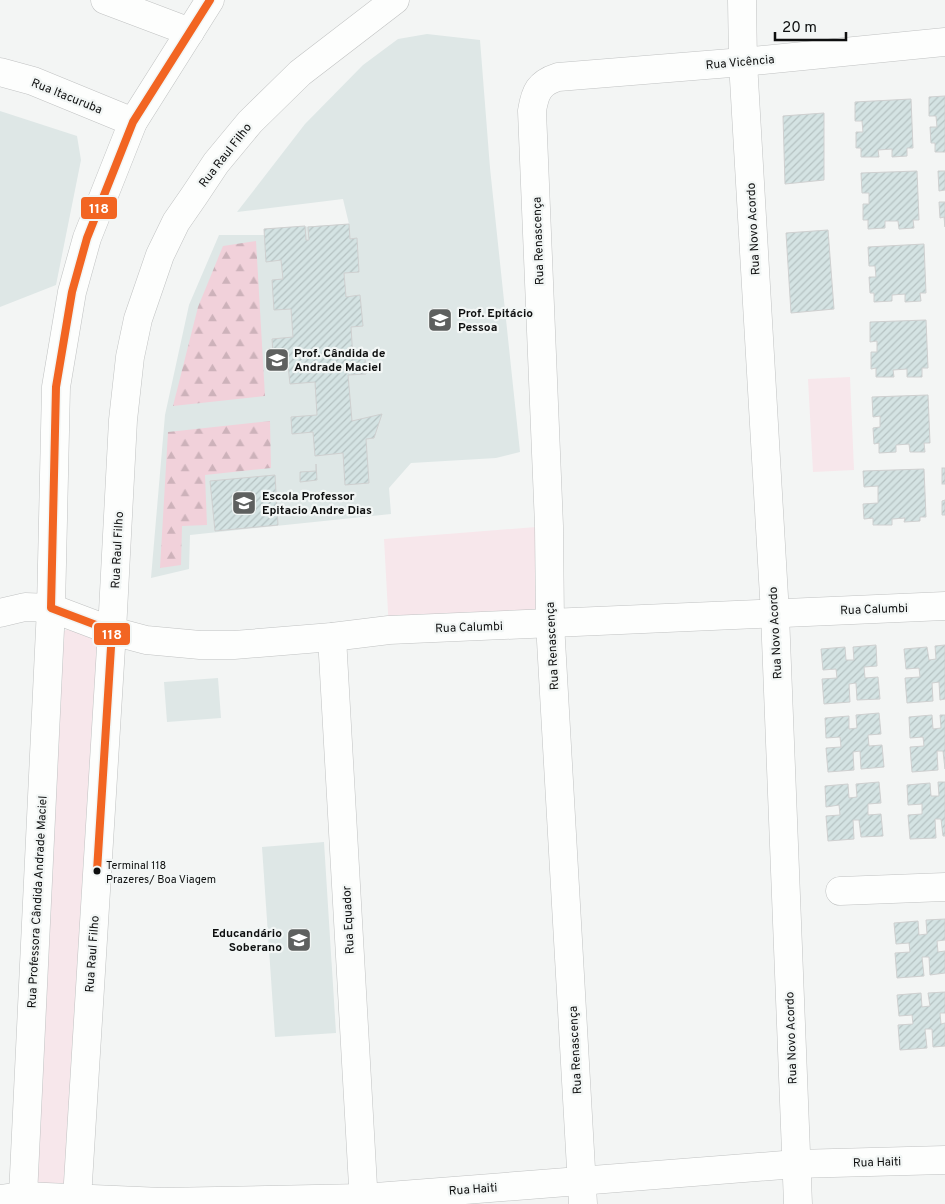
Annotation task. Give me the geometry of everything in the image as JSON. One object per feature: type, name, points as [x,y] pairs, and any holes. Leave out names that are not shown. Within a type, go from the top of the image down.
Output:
[{"type":"street","points":[[105,0],[190,32]]},
{"type":"street","name":"Rua Professora Cândida Andrade Maciel","points":[[12,1198],[51,608],[54,430],[56,387],[61,354],[72,292],[87,238],[133,122],[210,0]]},
{"type":"street","name":"Rua Raul Filho","points":[[76,1202],[112,631],[123,420],[130,358],[138,319],[160,255],[176,222],[216,163],[250,122],[300,73],[395,0]]},
{"type":"street","name":"Rua Novo Acordo","points":[[742,0],[743,62],[775,614],[798,1204]]},
{"type":"street","name":"Rua Vicência","points":[[539,89],[546,81],[558,77],[743,62],[945,42]]},
{"type":"street","name":"Rua Itacuruba","points":[[0,72],[33,81],[133,122]]},
{"type":"street","name":"Rua Renascença","points":[[539,89],[534,98],[532,111],[549,526],[550,623],[583,1192]]},
{"type":"street","name":"Rua Calumbi","points":[[0,613],[25,607],[51,608],[112,631],[146,640],[200,645],[234,645],[389,630],[945,606]]},
{"type":"street","name":"Rua Equador","points":[[332,637],[363,1201]]},
{"type":"street","points":[[840,891],[945,887]]},
{"type":"street","name":"Rua Haiti","points":[[12,1198],[76,1202],[162,1203],[363,1201],[583,1192],[796,1164],[945,1160]]},
{"type":"shaded area","points":[[427,34],[480,40],[490,168],[520,452],[496,458],[411,463],[389,488],[391,514],[190,535],[189,569],[151,578],[165,415],[189,305],[219,235],[265,235],[264,229],[349,224],[343,199],[237,212],[305,124],[363,65],[398,39]]},
{"type":"shaded area","points":[[0,111],[77,136],[81,160],[56,285],[0,307]]},
{"type":"shaded area","points":[[850,377],[854,470],[813,472],[808,379]]},
{"type":"shaded area","points":[[549,526],[550,623],[389,630],[384,539]]},
{"type":"shaded area","points":[[81,622],[111,642],[77,1199],[23,1196],[51,638]]},
{"type":"shaded area","points":[[218,678],[221,718],[167,722],[164,682]]},
{"type":"shaded area","name":"Educandário Soberano","points":[[324,842],[336,1033],[275,1037],[262,847]]},
{"type":"green space","points":[[256,241],[265,396],[173,406],[198,307],[223,246]]},
{"type":"green space","points":[[270,421],[271,468],[205,475],[207,525],[182,526],[181,565],[160,568],[168,432]]},
{"type":"building","points":[[945,96],[945,152],[935,152],[935,143],[931,143],[930,127],[937,127],[936,116],[929,116],[929,97]]},
{"type":"building","points":[[911,99],[913,148],[907,148],[907,156],[892,157],[892,149],[878,150],[879,157],[861,157],[861,148],[856,148],[856,132],[863,132],[862,121],[855,121],[855,102]]},
{"type":"building","points":[[824,113],[824,180],[785,184],[783,116]]},
{"type":"building","points":[[917,171],[919,220],[913,220],[914,228],[899,229],[898,221],[885,221],[885,228],[868,229],[868,220],[863,220],[863,204],[869,204],[869,193],[862,193],[861,173]]},
{"type":"building","points":[[938,171],[945,171],[945,190],[939,191]]},
{"type":"building","points":[[939,202],[945,202],[945,227],[944,217],[940,218]]},
{"type":"building","points":[[349,224],[350,239],[357,238],[359,272],[344,273],[346,297],[360,295],[363,326],[351,327],[353,359],[365,358],[366,374],[348,375],[352,421],[382,414],[374,438],[366,439],[369,483],[345,485],[343,453],[315,456],[313,432],[292,434],[291,417],[317,415],[315,382],[290,384],[288,365],[274,366],[272,339],[293,337],[291,309],[274,310],[272,280],[283,279],[281,260],[266,262],[264,229],[305,226],[306,240],[309,240],[308,227]]},
{"type":"building","points":[[828,230],[834,309],[791,313],[786,233]]},
{"type":"building","points":[[924,244],[926,293],[920,293],[921,301],[905,302],[905,294],[892,295],[892,301],[874,302],[874,293],[870,293],[869,277],[876,277],[875,266],[869,266],[868,247]]},
{"type":"building","points":[[926,320],[928,368],[922,368],[922,377],[907,377],[907,369],[893,370],[894,377],[876,377],[876,368],[871,369],[871,352],[877,352],[877,341],[870,342],[870,322]]},
{"type":"building","points":[[928,395],[930,443],[924,443],[925,452],[910,452],[909,444],[896,445],[896,452],[879,453],[879,443],[874,444],[873,428],[880,427],[880,416],[873,417],[872,397]]},
{"type":"building","points":[[316,464],[317,480],[300,482],[300,472],[316,471]]},
{"type":"building","points":[[942,468],[945,468],[945,484],[942,484]]},
{"type":"building","points":[[924,469],[926,517],[920,517],[920,521],[904,522],[905,518],[892,519],[892,525],[873,525],[873,518],[864,519],[863,504],[878,503],[878,486],[864,487],[863,471]]},
{"type":"building","name":"Escola Professor Epitacio Andre Dias","points":[[275,475],[278,525],[215,531],[210,481]]},
{"type":"building","points":[[945,500],[945,515],[942,515],[942,501]]},
{"type":"building","points":[[876,645],[877,666],[864,667],[865,678],[878,677],[880,699],[857,700],[856,683],[849,684],[850,702],[824,704],[822,679],[837,678],[836,669],[823,670],[821,649],[845,647],[846,660],[854,660],[853,647]]},
{"type":"building","points":[[945,645],[945,699],[940,700],[939,682],[932,683],[933,701],[907,703],[905,678],[920,677],[919,668],[906,669],[904,649],[927,647],[929,660],[936,659],[935,646]]},
{"type":"building","points":[[879,713],[881,734],[868,735],[869,746],[882,745],[884,767],[861,769],[860,751],[853,752],[854,770],[828,772],[826,748],[841,747],[840,737],[826,738],[825,718],[849,716],[849,729],[857,728],[856,715]]},
{"type":"building","points":[[932,715],[933,729],[941,728],[940,715],[945,715],[945,769],[943,751],[937,751],[938,770],[912,772],[910,747],[924,746],[923,737],[910,738],[909,717]]},
{"type":"building","points":[[879,782],[881,803],[868,804],[868,815],[881,814],[883,836],[861,837],[859,820],[853,820],[854,839],[828,841],[826,816],[840,815],[839,805],[826,807],[825,786],[848,784],[849,798],[857,797],[856,784]]},
{"type":"building","points":[[938,782],[945,782],[945,836],[943,836],[941,819],[935,819],[936,838],[910,839],[908,815],[922,814],[922,804],[908,805],[907,785],[930,783],[931,796],[939,796]]},
{"type":"building","points":[[945,919],[945,940],[937,941],[938,952],[945,951],[945,973],[930,975],[929,957],[922,957],[924,976],[897,978],[895,953],[910,952],[909,943],[896,944],[894,923],[918,921],[919,935],[927,934],[926,920]]},
{"type":"building","points":[[945,992],[945,1013],[940,1013],[941,1024],[945,1023],[945,1046],[933,1047],[932,1029],[925,1029],[927,1048],[900,1050],[898,1025],[913,1024],[912,1015],[899,1016],[897,995],[921,993],[922,1007],[930,1006],[928,993]]},
{"type":"transit line","name":"118","points":[[97,871],[112,631],[51,608],[56,387],[72,292],[87,238],[133,122],[210,0]]},
{"type":"place","name":"Prof. Epitácio Pessoa","points":[[440,320]]},
{"type":"place","name":"Prof. Cândida de Andrade Maciel","points":[[277,360]]},
{"type":"place","name":"Escola Professor Epitacio Andre Dias","points":[[244,503]]},
{"type":"place","name":"Terminal 118 Prazeres/ Boa Viagem","points":[[97,871]]},
{"type":"place","name":"Educandário Soberano","points":[[299,940]]}]
